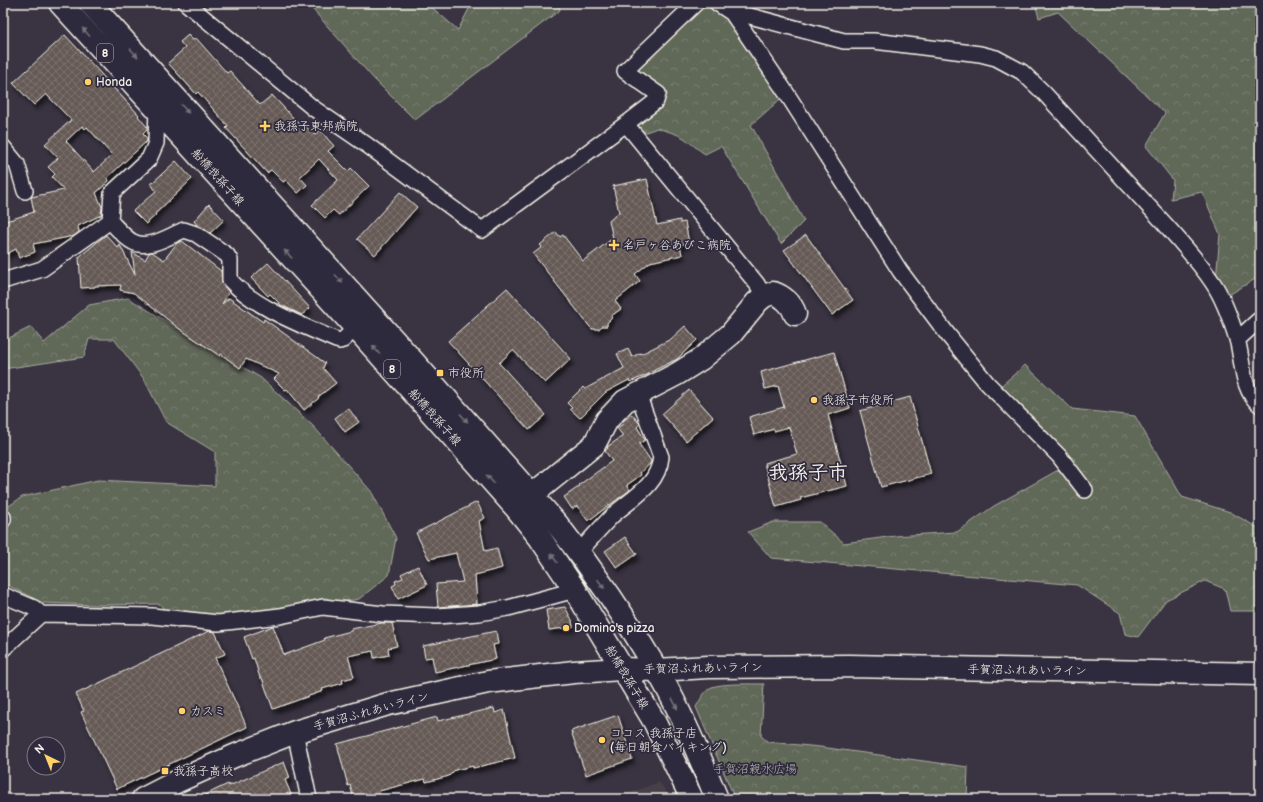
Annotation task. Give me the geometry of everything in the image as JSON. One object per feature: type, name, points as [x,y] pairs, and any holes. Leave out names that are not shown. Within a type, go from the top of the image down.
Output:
[{"type":"main road","name":"船橋我孫子線","points":[[60,3],[157,110],[363,321]]},
{"type":"main road","name":"船橋我孫子線","points":[[90,3],[158,80],[363,321],[524,501],[579,552],[657,670],[703,763],[717,799]]},
{"type":"main road","points":[[524,501],[594,445],[607,420],[625,401],[677,374],[700,359],[731,334],[750,309],[764,296],[773,293],[780,295],[794,310],[795,314]]},
{"type":"main road","name":"船橋我孫子線","points":[[524,501],[540,538],[575,590],[654,721],[692,799]]},
{"type":"main road","name":"手賀沼ふれあいライン","points":[[143,799],[220,762],[295,732],[388,704],[488,682],[574,672],[622,669],[657,670],[708,667],[849,666],[1260,674]]},
{"type":"street","points":[[186,3],[313,108],[367,145],[482,230],[656,101],[658,94],[625,72],[696,3]]},
{"type":"street","points":[[717,3],[732,14],[787,94],[910,284],[948,335],[987,383],[1059,456],[1085,490]]},
{"type":"street","points":[[732,14],[746,15],[844,41],[874,41],[980,54],[996,58],[1022,72],[1044,93],[1178,239],[1214,283],[1227,310],[1237,340],[1247,385],[1252,397],[1260,405]]},
{"type":"street","points":[[110,222],[112,193],[149,159],[156,143],[158,80]]},
{"type":"street","points":[[626,124],[757,284],[764,296]]},
{"type":"street","points":[[3,147],[17,164],[25,191]]},
{"type":"street","points":[[110,222],[133,242],[142,245],[154,243],[184,230],[196,234],[227,255],[230,260],[230,280],[240,291],[264,306],[310,329],[340,341],[343,340],[363,321]]},
{"type":"street","points":[[3,281],[42,269],[110,222]]},
{"type":"street","points":[[1237,340],[1260,319]]},
{"type":"street","points":[[579,552],[613,515],[638,496],[650,484],[660,463],[661,457],[638,394]]},
{"type":"street","points":[[3,595],[34,608],[41,614],[152,616],[218,623],[280,616],[323,607],[383,614],[438,616],[479,613],[508,608],[575,590]]},
{"type":"street","points":[[3,649],[41,614]]},
{"type":"street","points":[[295,732],[309,799]]},
{"type":"shaded area","points":[[659,782],[669,799],[613,799]]},
{"type":"green space","points":[[307,3],[427,3],[458,30],[472,3],[558,3],[560,10],[415,120],[373,78]]},
{"type":"green space","points":[[702,3],[710,3],[728,17],[784,96],[751,125],[804,221],[781,244],[721,146],[705,154],[684,138],[674,133],[657,128],[646,132],[638,129],[639,122],[663,102],[633,69]]},
{"type":"green space","points":[[1035,3],[1260,3],[1260,79],[1254,103],[1260,102],[1260,276],[1227,296],[1216,280],[1220,234],[1202,192],[1171,199],[1173,180],[1146,146],[1165,113],[1058,12],[1039,18]]},
{"type":"green space","points":[[128,298],[261,378],[313,426],[371,491],[396,538],[389,575],[359,599],[177,629],[160,604],[97,605],[43,603],[3,583],[3,510],[22,497],[98,480],[215,486],[215,452],[166,422],[144,379],[114,339],[89,339],[84,357],[3,369],[3,341],[31,327],[44,343],[89,305]]},
{"type":"green space","points":[[1025,365],[1072,409],[1135,416],[1182,497],[1230,512],[1260,529],[1260,611],[1230,611],[1225,589],[1205,581],[1166,600],[1138,637],[1125,634],[1120,613],[1077,585],[771,558],[748,532],[773,522],[820,522],[844,543],[895,536],[957,532],[994,506],[1076,460],[1029,430],[988,397]]},
{"type":"green space","name":"手賀沼親水広場","points":[[730,684],[764,684],[761,736],[768,742],[820,747],[968,767],[967,799],[735,799],[696,707],[709,688]]},
{"type":"building","points":[[65,35],[139,115],[138,116],[147,127],[147,130],[143,134],[147,138],[147,141],[107,178],[109,181],[96,193],[102,207],[101,215],[78,226],[79,232],[74,236],[33,244],[35,252],[19,258],[16,249],[3,256],[3,222],[34,212],[31,197],[64,190],[52,177],[55,174],[48,167],[58,158],[45,144],[71,120],[46,94],[34,105],[13,83]],"holes":[[[82,126],[85,129],[87,127],[112,155],[94,172],[66,141]]]},
{"type":"building","points":[[188,35],[193,40],[196,38],[227,73],[230,71],[260,105],[272,95],[298,123],[301,121],[314,135],[320,130],[334,146],[328,151],[348,171],[351,168],[369,186],[339,215],[333,210],[325,218],[312,205],[338,180],[319,159],[300,177],[307,185],[298,193],[286,180],[283,182],[271,170],[267,173],[226,128],[228,126],[198,92],[196,94],[168,63],[185,48],[180,42]]},
{"type":"building","points":[[176,161],[192,179],[146,224],[133,211],[156,191],[151,184]]},
{"type":"building","points":[[647,179],[657,225],[680,220],[680,223],[685,222],[689,243],[680,245],[682,255],[650,262],[635,274],[640,281],[615,301],[621,309],[611,316],[612,318],[607,323],[607,326],[602,326],[599,329],[592,329],[533,254],[542,247],[540,245],[556,232],[560,237],[563,235],[583,261],[613,238],[609,221],[619,212],[613,186]]},
{"type":"building","points":[[400,192],[417,207],[375,255],[357,239]]},
{"type":"building","points":[[209,204],[224,220],[210,233],[197,225],[194,221]]},
{"type":"building","points":[[106,235],[118,248],[120,245],[135,275],[132,252],[145,260],[149,253],[152,252],[164,260],[177,243],[182,241],[221,271],[222,283],[229,292],[222,304],[229,298],[263,322],[264,319],[325,363],[323,368],[336,383],[304,410],[287,389],[285,390],[274,379],[279,374],[246,359],[240,368],[221,354],[220,356],[177,327],[134,293],[120,290],[121,285],[81,288],[79,257]]},
{"type":"building","points":[[806,235],[853,300],[832,315],[784,250]]},
{"type":"building","points":[[268,263],[310,308],[302,315],[281,305],[270,294],[268,296],[251,278]]},
{"type":"building","points":[[507,288],[571,359],[545,383],[513,350],[499,363],[546,415],[529,430],[448,341]]},
{"type":"building","points":[[685,326],[697,340],[677,359],[649,374],[630,382],[629,380],[606,392],[580,418],[570,409],[572,408],[567,403],[583,387],[585,389],[624,368],[617,354],[628,349],[632,357],[640,353],[641,354],[671,339]]},
{"type":"building","points":[[834,352],[850,408],[828,415],[847,486],[800,498],[801,500],[776,507],[764,463],[797,454],[789,427],[774,431],[774,429],[754,435],[749,417],[784,407],[778,386],[765,389],[761,372]]},
{"type":"building","points":[[689,390],[713,417],[686,441],[662,414]]},
{"type":"building","points":[[910,397],[931,474],[881,487],[860,411]]},
{"type":"building","points":[[348,408],[359,422],[345,432],[335,418]]},
{"type":"building","points":[[632,414],[640,424],[637,427],[645,440],[639,444],[651,461],[650,464],[640,473],[641,475],[627,485],[630,490],[588,521],[577,506],[572,509],[564,497],[612,461],[605,451],[608,448],[607,447],[623,436],[617,428]]},
{"type":"building","points":[[477,502],[485,518],[479,521],[485,551],[497,548],[502,568],[475,575],[477,604],[438,607],[436,584],[463,582],[456,553],[429,559],[416,533]]},
{"type":"building","points":[[625,537],[637,554],[617,568],[605,551]]},
{"type":"building","points":[[418,566],[427,585],[398,599],[392,586],[396,584],[395,581],[403,578],[401,574]]},
{"type":"building","points":[[565,607],[572,620],[573,627],[549,630],[546,610]]},
{"type":"building","points":[[382,623],[392,623],[397,646],[388,648],[389,655],[374,658],[373,651],[348,656],[354,677],[342,680],[343,683],[322,689],[323,691],[273,709],[262,678],[260,678],[254,658],[252,659],[244,637],[273,626],[284,655],[325,640],[324,638],[351,631],[351,629]]},
{"type":"building","points":[[209,631],[215,632],[225,654],[215,658],[247,727],[117,789],[81,712],[84,711],[76,694]]},
{"type":"building","points":[[496,631],[498,644],[493,645],[496,659],[435,672],[432,657],[425,658],[423,646]]},
{"type":"building","points":[[494,708],[495,713],[504,710],[515,758],[473,768],[473,766],[455,770],[449,776],[426,782],[425,779],[379,791],[380,795],[364,799],[354,799],[350,785],[348,786],[337,744],[437,717],[438,721]]},
{"type":"building","points":[[618,715],[632,759],[586,775],[571,731]]},
{"type":"building","points":[[284,762],[290,778],[285,780],[293,799],[196,799],[228,784],[229,786]]},
{"type":"place","name":"Honda","points":[[88,82]]},
{"type":"place","name":"我孫子東邦病院","points":[[265,126]]},
{"type":"place","name":"名戸ヶ谷あびこ病院","points":[[614,245]]},
{"type":"place","name":"市役所","points":[[440,373]]},
{"type":"place","name":"我孫子市役所","points":[[814,400]]},
{"type":"place","name":"Domino's pizza","points":[[566,628]]},
{"type":"place","name":"カスミ","points":[[182,711]]},
{"type":"place","name":"ココス 我孫子店 (毎日朝食バイキング)","points":[[602,740]]},
{"type":"place","name":"我孫子高校","points":[[165,771]]},
{"type":"district","name":"我孫子市","points":[[808,472]]}]
